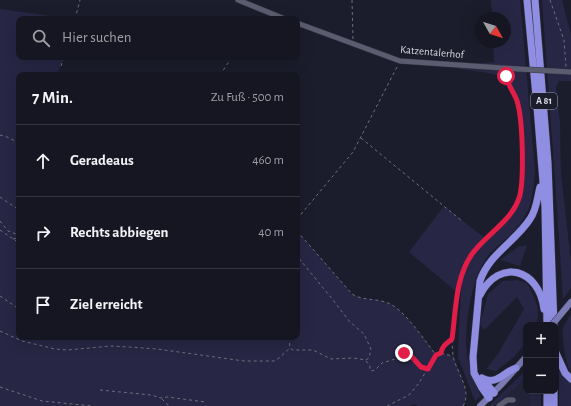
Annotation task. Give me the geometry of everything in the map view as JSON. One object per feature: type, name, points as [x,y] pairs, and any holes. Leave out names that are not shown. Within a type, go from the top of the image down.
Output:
[{"type":"highway","name":"A 81","points":[[527,0],[537,107],[546,236],[550,322]]},
{"type":"highway","name":"A 81","points":[[535,0],[548,169],[550,322]]},
{"type":"highway","points":[[491,395],[478,382],[474,373],[473,346],[480,281],[489,263],[522,230],[534,212],[542,181]]},
{"type":"highway","points":[[479,296],[486,284],[495,276],[505,273],[518,273],[530,279],[537,287],[543,301],[544,317],[548,322]]},
{"type":"highway","points":[[558,358],[566,373],[571,379]]},
{"type":"highway","points":[[474,366],[491,395]]},
{"type":"highway","points":[[482,378],[489,381],[498,380],[509,371],[516,368]]},
{"type":"highway","points":[[547,394],[547,406]]},
{"type":"highway","points":[[554,394],[554,406]]},
{"type":"main road","points":[[552,322],[571,302]]},
{"type":"main road","points":[[480,406],[525,358]]},
{"type":"street","points":[[238,0],[277,16]]},
{"type":"street","name":"Katzentalerhof","points":[[300,24],[400,61],[569,72]]},
{"type":"street","points":[[499,406],[506,400],[513,400]]},
{"type":"path","points":[[76,16],[80,0]]},
{"type":"path","points":[[352,0],[352,44]]},
{"type":"path","points":[[550,0],[564,40],[569,72]]},
{"type":"path","points":[[258,16],[261,10]]},
{"type":"path","points":[[61,66],[63,60]]},
{"type":"path","points":[[222,72],[230,60]]},
{"type":"path","points":[[300,215],[345,162],[361,138],[400,61]]},
{"type":"path","points":[[463,406],[466,401],[466,393],[453,356],[452,339],[462,275],[468,261],[478,246],[508,218],[516,206],[520,195],[522,169],[520,119],[517,101],[507,81],[506,69]]},
{"type":"path","points":[[0,135],[7,136],[16,141]]},
{"type":"path","points":[[361,138],[462,221]]},
{"type":"path","points":[[0,197],[16,208]]},
{"type":"path","points":[[0,221],[8,231],[16,234]]},
{"type":"path","points":[[0,230],[16,241]]},
{"type":"path","points":[[300,234],[352,294],[359,298],[389,303],[396,308],[406,317],[436,355]]},
{"type":"path","points":[[300,260],[350,322],[364,334],[371,349],[369,358],[366,360]]},
{"type":"path","points":[[0,296],[16,307]]},
{"type":"path","points":[[0,331],[16,338]]},
{"type":"path","points":[[441,353],[444,345],[452,339]]},
{"type":"path","points":[[20,340],[55,349],[67,350],[111,346],[129,347],[157,349],[244,361],[274,362],[290,348]]},
{"type":"path","points":[[289,340],[290,348]]},
{"type":"path","points":[[290,348],[293,350],[312,350],[331,359],[353,358],[366,360],[370,366],[370,370],[372,371],[382,363],[395,359],[404,353],[412,357],[421,367],[428,369]]},
{"type":"path","points":[[387,406],[409,395],[419,383],[436,355],[441,353],[453,356]]},
{"type":"path","points":[[0,388],[42,401],[93,406]]},
{"type":"path","points":[[100,390],[206,402]]},
{"type":"path","points":[[161,398],[169,406]]},
{"type":"shaded area","points":[[491,0],[520,0],[535,170],[532,197],[528,211],[512,233],[488,256],[482,265],[474,286],[467,321],[466,343],[467,356],[481,396],[475,401],[458,357],[462,277],[458,293],[409,252],[444,206],[486,239],[499,228],[517,205],[520,196],[523,153],[521,123],[517,101],[509,85],[505,86],[497,75],[459,69],[455,65],[494,62],[493,48],[511,48],[511,12],[492,12]]},
{"type":"shaded area","points":[[542,0],[562,0],[571,35],[571,81],[559,81],[556,87],[560,123],[561,173],[571,262],[571,288],[563,299],[555,179]]},
{"type":"shaded area","points":[[0,9],[52,16],[16,16],[16,60],[63,60],[58,72],[16,72],[16,340],[300,340],[300,234],[352,294],[361,298],[383,301],[394,306],[407,318],[436,354],[441,353],[453,356],[465,388],[466,395],[463,406],[418,406],[414,404],[410,406],[0,406]]},
{"type":"shaded area","points":[[527,245],[520,266],[500,260],[518,247]]},
{"type":"shaded area","points":[[517,280],[527,283],[535,298],[538,309],[538,320],[537,322],[523,322],[523,346],[514,357],[496,371],[486,369],[498,354],[524,309],[517,297],[484,330],[480,324],[488,294],[503,281]]},
{"type":"shaded area","points":[[571,314],[571,372],[563,344],[563,332],[564,326]]},
{"type":"shaded area","points":[[559,370],[561,370],[567,381],[571,383],[571,406],[559,406]]},
{"type":"shaded area","points":[[523,373],[523,382],[494,406],[489,406]]},
{"type":"shaded area","points":[[523,382],[523,394],[530,394],[530,406],[494,406]]},
{"type":"shaded area","points":[[530,394],[541,394],[541,406],[530,406]]},
{"type":"route","points":[[404,353],[412,357],[421,367],[428,369],[436,355],[441,353],[444,345],[452,339],[459,286],[468,261],[478,246],[508,218],[518,201],[522,181],[520,119],[517,101],[508,85],[506,76]]}]
